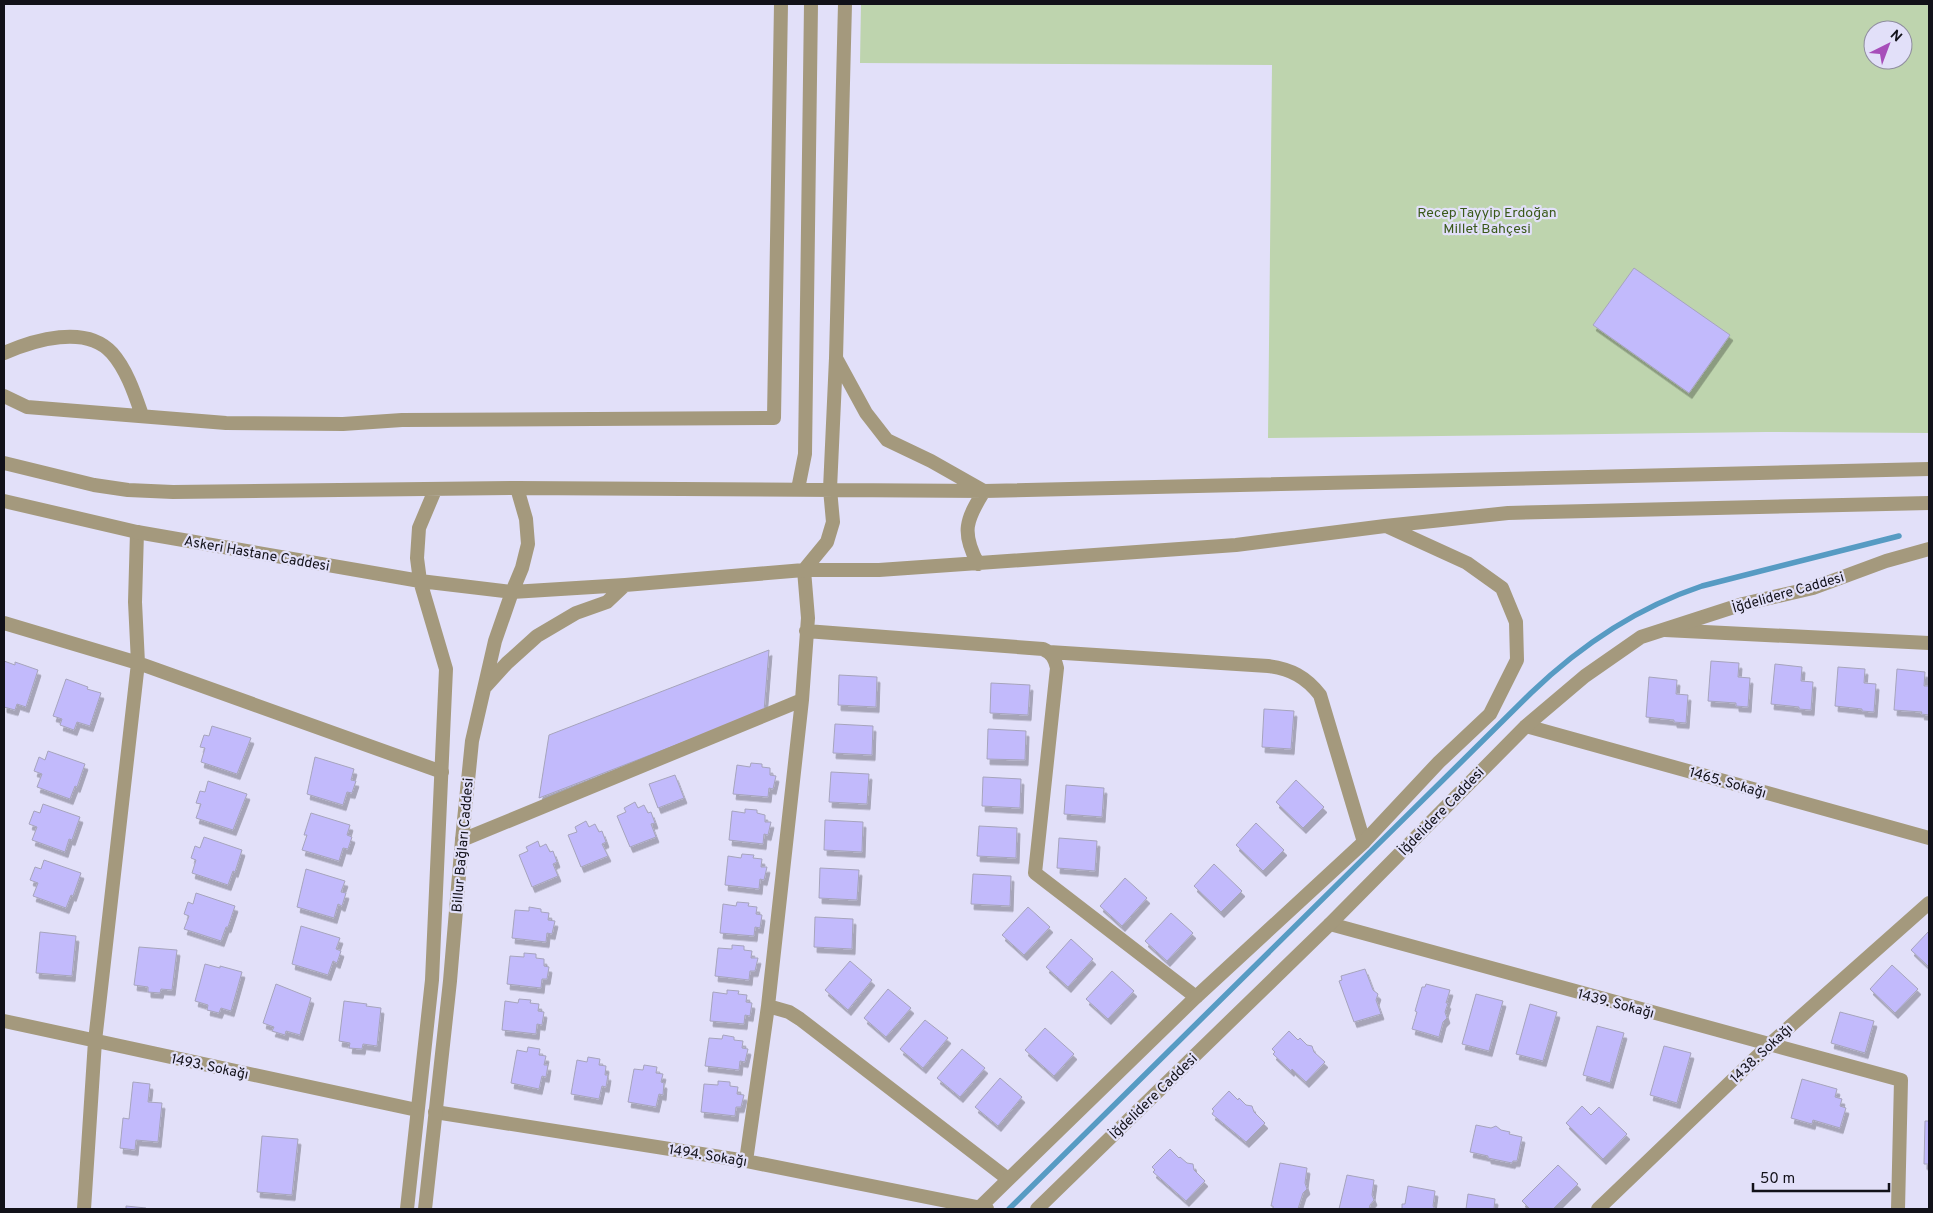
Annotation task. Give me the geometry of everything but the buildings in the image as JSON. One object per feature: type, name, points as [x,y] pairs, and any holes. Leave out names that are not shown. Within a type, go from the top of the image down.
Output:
[{"type":"street","points":[[4,396],[27,407],[226,423],[285,425],[402,420],[774,418],[781,4]]},
{"type":"street","points":[[798,490],[805,454],[811,4]]},
{"type":"street","points":[[746,1160],[768,1006],[802,700],[808,618],[804,570],[827,542],[832,531],[833,516],[830,489],[836,358],[845,4]]},
{"type":"street","points":[[4,353],[22,345],[54,338],[80,338],[98,343],[107,348],[118,361],[132,388],[142,415]]},
{"type":"street","points":[[836,358],[866,413],[887,440],[931,461],[984,491]]},
{"type":"street","points":[[4,463],[94,485],[128,490],[183,492],[517,488],[984,491],[1929,469]]},
{"type":"street","name":"Billur Bağları Caddesi","points":[[425,1209],[450,981],[472,741],[495,641],[522,568],[528,544],[527,525],[517,488]]},
{"type":"street","name":"Billur Bağları Caddesi","points":[[407,1209],[432,980],[442,772],[446,669],[420,581],[417,558],[419,528],[435,490]]},
{"type":"street","points":[[978,564],[967,540],[966,529],[968,518],[984,491]]},
{"type":"street","name":"Askeri Hastane Caddesi","points":[[4,501],[137,532],[420,581],[512,592],[625,585],[804,570],[879,570],[1236,545],[1508,513],[1929,503]]},
{"type":"street","points":[[981,1209],[1008,1179],[1196,997],[1364,842],[1439,762],[1490,714],[1517,660],[1516,622],[1502,588],[1467,563],[1385,526]]},
{"type":"street","points":[[84,1209],[95,1041],[138,663],[134,602],[137,532]]},
{"type":"street","name":"İğdelidere Caddesi","points":[[1037,1209],[1330,924],[1526,726],[1562,695],[1616,654],[1641,637],[1743,604],[1814,588],[1886,561],[1929,549]]},
{"type":"street","points":[[486,686],[507,663],[537,636],[576,613],[607,602],[625,585]]},
{"type":"street","points":[[4,623],[138,663],[442,772]]},
{"type":"street","points":[[1664,630],[1929,643]]},
{"type":"street","points":[[806,631],[1043,649],[1049,652],[1053,656],[1057,668],[1035,873],[1196,997]]},
{"type":"street","points":[[1049,652],[1268,666],[1293,672],[1304,678],[1320,695],[1364,842]]},
{"type":"street","points":[[462,840],[802,700]]},
{"type":"street","name":"1465. Sokağı","points":[[1526,726],[1929,838]]},
{"type":"street","name":"1438. Sokağı","points":[[1598,1209],[1769,1045],[1929,903]]},
{"type":"street","name":"1439. Sokağı","points":[[1330,924],[1901,1080],[1898,1209]]},
{"type":"street","points":[[768,1006],[789,1012],[800,1019],[1008,1179]]},
{"type":"street","name":"1493. Sokağı","points":[[4,1021],[417,1110]]},
{"type":"street","name":"1494. Sokağı","points":[[435,1112],[746,1160],[981,1209]]},
{"type":"green space","name":"Recep Tayyip Erdoğan Millet Bahçesi","points":[[861,4],[1929,4],[1929,433],[1766,432],[1268,438],[1272,65],[860,63]]},
{"type":"waterway","points":[[1009,1209],[1531,693],[1570,659],[1610,630],[1632,617],[1654,605],[1702,586],[1899,536]]}]
